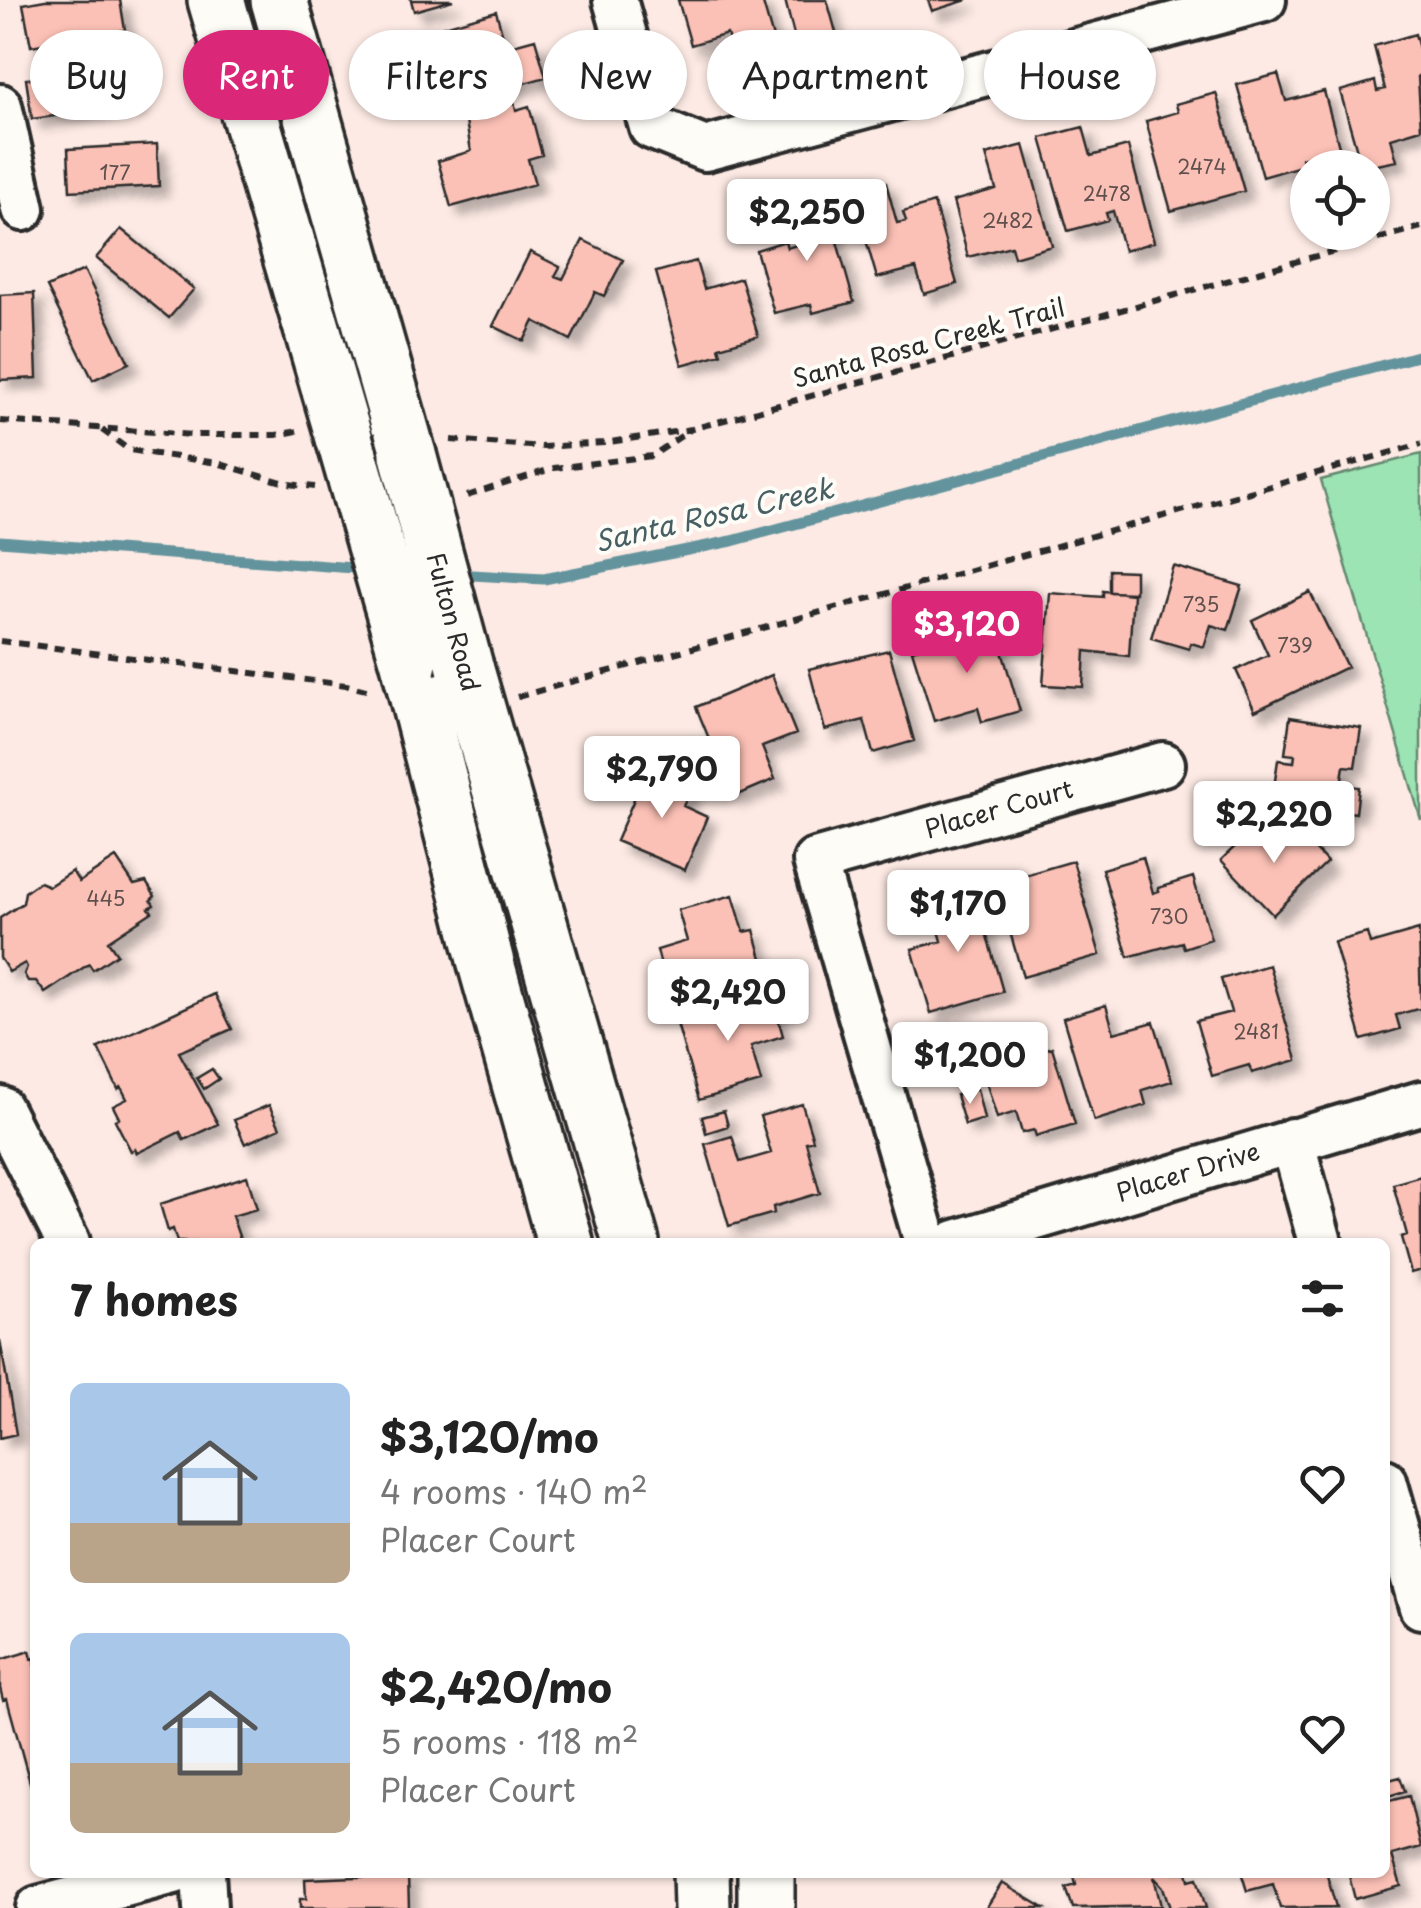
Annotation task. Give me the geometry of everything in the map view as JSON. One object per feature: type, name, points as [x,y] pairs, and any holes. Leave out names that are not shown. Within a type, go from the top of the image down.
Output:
[{"type":"main road","points":[[216,0],[325,436],[393,678],[483,950],[565,1238]]},
{"type":"main road","name":"Fulton Road","points":[[279,0],[424,446],[464,666],[631,1238]]},
{"type":"main road","points":[[700,1878],[702,1908]]},
{"type":"main road","points":[[766,1878],[766,1908]]},
{"type":"street","points":[[615,0],[651,127],[706,149],[1264,0]]},
{"type":"street","points":[[0,106],[23,209]]},
{"type":"street","name":"Placer Court","points":[[925,1238],[814,861],[1163,764]]},
{"type":"street","name":"Placer Drive","points":[[969,1238],[1421,1103]]},
{"type":"street","points":[[0,1108],[16,1173],[65,1238]]},
{"type":"street","points":[[1292,1140],[1319,1238]]},
{"type":"street","points":[[1392,1535],[1421,1607]]},
{"type":"street","points":[[38,1908],[151,1878]]},
{"type":"street","points":[[203,1878],[204,1908]]},
{"type":"path","name":"Santa Rosa Creek Trail","points":[[424,446],[543,447],[604,443],[692,429],[1421,227]]},
{"type":"path","points":[[0,422],[194,434],[325,436]]},
{"type":"path","points":[[511,699],[1421,444]]},
{"type":"path","points":[[0,641],[346,685],[393,678]]},
{"type":"green space","points":[[1421,454],[1421,820],[1321,480]]},
{"type":"building","points":[[45,0],[120,0],[125,30],[30,30],[30,41],[23,4]]},
{"type":"building","points":[[411,0],[453,0],[414,11]]},
{"type":"building","points":[[678,0],[762,0],[771,30],[707,30],[707,40],[691,45]]},
{"type":"building","points":[[785,0],[827,0],[835,30],[793,30]]},
{"type":"building","points":[[928,0],[967,0],[932,11]]},
{"type":"building","points":[[496,11],[501,30],[442,30],[441,27]]},
{"type":"building","points":[[1415,34],[1421,56],[1421,129],[1391,138],[1397,161],[1390,162],[1390,150],[1357,150],[1340,91],[1375,81],[1377,91],[1385,89],[1374,46]]},
{"type":"building","points":[[535,39],[543,78],[523,83],[523,42]]},
{"type":"building","points":[[1278,74],[1286,101],[1324,91],[1339,147],[1290,150],[1290,169],[1263,177],[1237,85]]},
{"type":"building","points":[[1216,93],[1244,191],[1171,211],[1146,121],[1178,112],[1176,104]]},
{"type":"building","points":[[529,106],[542,155],[528,159],[535,184],[451,207],[438,161],[471,151],[466,120],[523,120],[523,108]]},
{"type":"building","points":[[1083,127],[1091,156],[1128,146],[1154,242],[1124,251],[1113,211],[1106,213],[1108,220],[1068,231],[1041,138]]},
{"type":"building","points":[[157,144],[159,186],[70,191],[68,149]]},
{"type":"building","points":[[1024,145],[1052,246],[1014,257],[1011,246],[968,257],[953,201],[996,189],[986,155]]},
{"type":"building","points":[[886,183],[897,223],[906,221],[903,212],[934,203],[957,284],[924,294],[916,268],[877,278],[863,230],[855,232],[845,195]]},
{"type":"building","points":[[825,199],[854,302],[813,313],[811,304],[774,313],[756,250],[785,241],[787,248],[797,245],[788,210]]},
{"type":"building","points":[[121,229],[194,289],[169,318],[96,258]]},
{"type":"building","points":[[583,240],[623,260],[604,296],[595,292],[571,340],[534,321],[524,341],[493,326],[530,252],[560,267],[555,276],[563,279]]},
{"type":"building","points":[[696,261],[704,289],[741,278],[758,336],[719,347],[721,354],[682,365],[656,272]]},
{"type":"building","points":[[84,270],[129,363],[93,380],[47,287]]},
{"type":"building","points":[[34,293],[37,378],[0,380],[0,295]]},
{"type":"building","points":[[1173,566],[1242,586],[1228,630],[1211,625],[1204,647],[1191,643],[1189,649],[1151,638]]},
{"type":"building","points":[[1109,570],[1135,571],[1135,593],[1109,592]]},
{"type":"building","points":[[1103,591],[1133,594],[1129,656],[1085,651],[1083,687],[1043,685],[1050,593],[1103,597]]},
{"type":"building","points":[[1310,592],[1347,667],[1255,711],[1236,670],[1268,655],[1252,620]]},
{"type":"building","points":[[994,625],[1020,711],[982,722],[978,708],[934,721],[912,650]]},
{"type":"building","points":[[889,650],[914,741],[873,753],[864,720],[825,730],[809,669]]},
{"type":"building","points":[[772,675],[796,734],[762,747],[775,779],[733,797],[696,707]]},
{"type":"building","points":[[1290,717],[1361,728],[1355,767],[1344,766],[1341,785],[1359,787],[1356,813],[1272,801],[1278,760],[1294,762],[1295,755],[1285,754]]},
{"type":"building","points":[[647,769],[692,788],[683,806],[707,817],[685,870],[616,841]]},
{"type":"building","points":[[1267,826],[1282,842],[1296,829],[1327,862],[1273,915],[1221,860],[1251,831],[1256,836]]},
{"type":"building","points":[[1143,857],[1153,893],[1193,877],[1211,939],[1184,948],[1182,942],[1128,957],[1102,869]]},
{"type":"building","points":[[116,858],[134,885],[146,882],[155,896],[151,900],[154,905],[149,908],[152,912],[108,941],[117,954],[93,970],[89,964],[45,993],[36,981],[28,981],[25,963],[9,972],[0,958],[0,918],[23,903],[25,892],[39,882],[49,886],[72,871],[79,882]]},
{"type":"building","points":[[1073,861],[1100,955],[1023,977],[1006,918],[1024,913],[1014,878]]},
{"type":"building","points":[[973,887],[1003,992],[931,1013],[912,949],[942,941],[930,900]]},
{"type":"building","points":[[733,895],[744,932],[754,930],[765,969],[669,996],[657,950],[687,941],[678,910]]},
{"type":"building","points":[[1419,930],[1421,1008],[1396,1015],[1400,1029],[1362,1040],[1334,942],[1367,933],[1370,944]]},
{"type":"building","points":[[1269,965],[1297,1060],[1252,1073],[1249,1065],[1212,1076],[1196,1021],[1231,1012],[1221,979]]},
{"type":"building","points":[[771,993],[783,1036],[751,1046],[761,1082],[699,1100],[676,1020]]},
{"type":"building","points":[[215,994],[232,1029],[179,1052],[218,1124],[184,1140],[180,1132],[137,1153],[135,1149],[131,1151],[115,1120],[119,1118],[113,1106],[127,1099],[98,1048]]},
{"type":"building","points":[[1106,1005],[1114,1033],[1154,1022],[1172,1081],[1142,1090],[1146,1105],[1094,1121],[1063,1018]]},
{"type":"building","points":[[981,1034],[987,1049],[954,1060],[949,1044]]},
{"type":"building","points":[[1052,1047],[1075,1124],[1036,1136],[1034,1130],[1022,1133],[1016,1112],[997,1118],[982,1068]]},
{"type":"building","points":[[212,1069],[219,1079],[204,1089],[197,1078]]},
{"type":"building","points":[[977,1089],[984,1119],[965,1125],[956,1095]]},
{"type":"building","points":[[802,1104],[813,1140],[806,1142],[820,1193],[773,1207],[774,1213],[729,1226],[705,1144],[732,1136],[740,1162],[771,1153],[760,1116]]},
{"type":"building","points":[[269,1105],[280,1128],[245,1144],[234,1120]]},
{"type":"building","points":[[724,1111],[728,1126],[706,1133],[702,1117]]},
{"type":"building","points":[[247,1176],[257,1209],[232,1216],[240,1238],[176,1238],[173,1229],[168,1231],[160,1204]]},
{"type":"building","points":[[1421,1176],[1421,1270],[1411,1273],[1401,1237],[1407,1235],[1393,1184]]},
{"type":"building","points":[[0,1340],[16,1434],[0,1438]]},
{"type":"building","points":[[30,1651],[30,1783],[7,1699],[3,1700],[0,1688],[0,1660]]},
{"type":"building","points":[[1400,1777],[1405,1791],[1390,1796],[1390,1780]]},
{"type":"building","points":[[1409,1796],[1421,1847],[1392,1855],[1401,1886],[1355,1899],[1350,1878],[1390,1878],[1390,1801]]},
{"type":"building","points":[[408,1878],[409,1908],[300,1908],[300,1899],[306,1899],[305,1879]]},
{"type":"building","points":[[1074,1878],[1154,1878],[1161,1906],[1073,1908],[1066,1888],[1076,1885]]},
{"type":"building","points":[[1155,1878],[1197,1878],[1206,1908],[1170,1908],[1163,1887]]},
{"type":"building","points":[[1243,1878],[1328,1878],[1336,1907],[1280,1908],[1273,1884],[1247,1891]]},
{"type":"building","points":[[1002,1883],[1044,1908],[986,1908]]},
{"type":"waterway","name":"Santa Rosa Creek","points":[[454,574],[544,579],[732,541],[1421,355]]},
{"type":"waterway","name":"Santa Rosa Creek","points":[[0,541],[366,569]]}]
